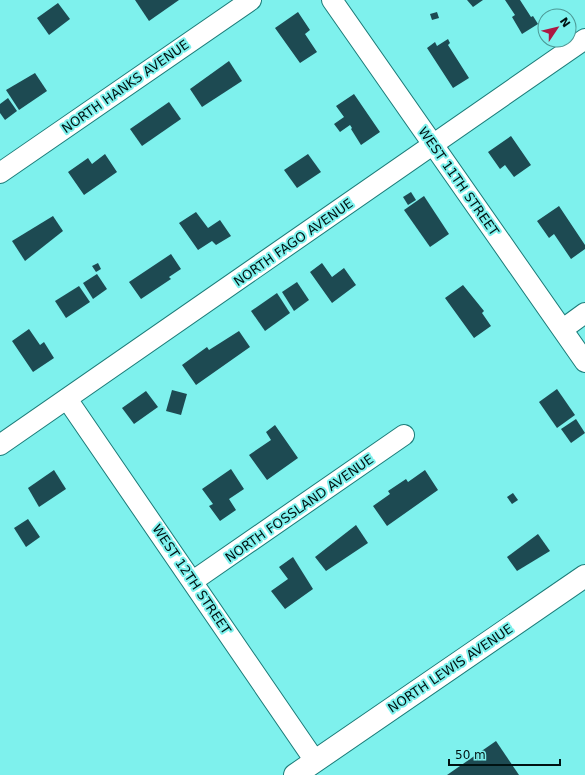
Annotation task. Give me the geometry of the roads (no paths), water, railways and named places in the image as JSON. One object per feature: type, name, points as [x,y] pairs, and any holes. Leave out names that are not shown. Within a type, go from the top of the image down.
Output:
[{"type":"main road","name":"NORTH LEWIS AVENUE","points":[[294,775],[585,576]]},
{"type":"street","name":"NORTH HANKS AVENUE","points":[[0,172],[251,0]]},
{"type":"street","name":"WEST 11TH STREET","points":[[332,0],[585,362]]},
{"type":"street","name":"NORTH FAGO AVENUE","points":[[0,445],[585,39]]},
{"type":"street","points":[[563,329],[585,314]]},
{"type":"street","name":"WEST 12TH STREET","points":[[67,399],[315,760]]},
{"type":"street","name":"NORTH FOSSLAND AVENUE","points":[[193,581],[404,435]]}]
